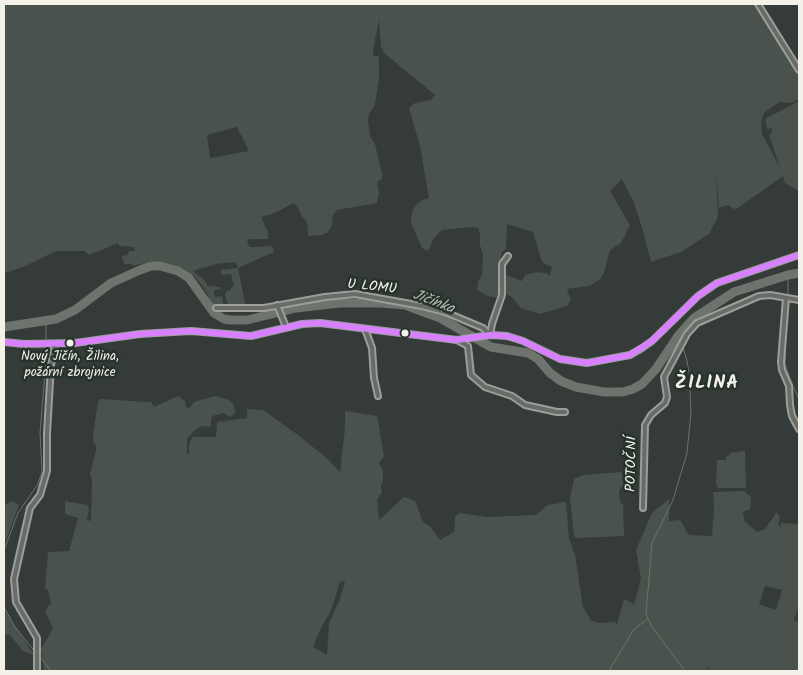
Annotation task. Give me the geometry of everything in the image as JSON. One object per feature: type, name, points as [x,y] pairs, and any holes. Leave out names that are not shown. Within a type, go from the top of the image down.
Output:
[{"type":"street","points":[[758,4],[799,70]]},
{"type":"street","points":[[4,342],[75,343],[140,334],[191,331],[250,336],[302,324],[320,323],[459,339],[487,335],[507,336],[523,341],[554,357],[587,363],[630,355],[652,341],[698,296],[717,283],[799,255]]},
{"type":"street","points":[[487,335],[502,295],[502,264],[508,256]]},
{"type":"street","name":"U LOMU","points":[[216,308],[264,308],[325,297],[355,294],[445,312],[482,328],[487,335]]},
{"type":"street","name":"POTOČNÍ","points":[[643,508],[645,425],[651,415],[665,403],[667,397],[664,377],[687,334],[697,323],[759,296],[770,295],[799,300]]},
{"type":"street","points":[[786,298],[782,370],[789,386],[792,416],[799,429]]},
{"type":"street","points":[[277,305],[286,327]]},
{"type":"street","points":[[366,329],[372,348],[374,378],[378,396]]},
{"type":"street","points":[[459,339],[468,346],[471,375],[485,387],[512,396],[524,405],[565,412]]},
{"type":"street","points":[[37,671],[37,638],[16,602],[14,578],[30,508],[40,494],[47,471],[47,433],[53,344]]},
{"type":"shaded area","points":[[4,4],[755,4],[799,76],[799,99],[792,103],[779,102],[764,113],[761,123],[762,134],[780,168],[769,135],[772,133],[772,128],[767,129],[765,119],[799,101],[799,191],[785,183],[783,176],[738,208],[734,209],[728,205],[719,208],[716,168],[718,214],[709,234],[681,252],[651,262],[634,203],[622,179],[610,191],[630,225],[621,243],[610,250],[604,273],[599,280],[589,286],[567,289],[571,300],[567,306],[540,314],[521,308],[513,298],[505,293],[503,274],[522,281],[525,275],[536,272],[546,273],[550,276],[552,267],[542,262],[533,232],[507,224],[506,249],[502,252],[499,265],[500,293],[498,298],[488,296],[477,290],[478,281],[482,275],[483,255],[478,228],[442,230],[434,238],[428,251],[422,248],[411,223],[412,212],[415,206],[422,200],[429,198],[420,146],[409,108],[415,103],[430,100],[435,95],[384,53],[381,46],[379,20],[373,55],[379,57],[379,78],[375,105],[368,119],[370,136],[375,144],[382,173],[382,179],[377,182],[379,193],[377,203],[337,210],[333,215],[332,226],[327,233],[322,235],[308,236],[307,222],[294,203],[275,213],[261,217],[268,232],[268,239],[250,239],[247,241],[248,244],[250,247],[272,246],[274,252],[238,268],[236,262],[216,264],[193,271],[208,286],[220,287],[221,289],[214,290],[215,297],[222,296],[224,307],[215,308],[210,304],[208,295],[202,285],[194,276],[183,270],[152,261],[133,266],[132,264],[124,264],[122,256],[127,255],[129,251],[134,251],[135,247],[119,246],[118,243],[89,255],[84,251],[56,251],[25,266],[4,272]],"holes":[[[237,127],[249,151],[210,158],[207,135]]]},
{"type":"shaded area","points":[[238,268],[246,307],[229,308],[225,295],[226,291],[231,290],[231,287],[234,286],[231,274],[221,275],[221,270]]},
{"type":"shaded area","points":[[178,396],[185,401],[186,407],[189,409],[194,402],[215,396],[229,400],[233,404],[235,413],[230,417],[223,413],[212,416],[210,427],[201,426],[195,430],[187,439],[187,454],[189,454],[189,445],[192,437],[216,437],[217,422],[247,418],[247,409],[263,410],[298,435],[329,460],[340,472],[345,411],[377,416],[384,456],[379,463],[383,470],[383,481],[381,485],[382,493],[377,499],[379,520],[404,497],[415,501],[423,522],[430,526],[440,540],[454,532],[455,517],[459,513],[487,517],[536,515],[547,505],[566,502],[569,538],[575,555],[583,607],[591,620],[598,623],[614,622],[617,624],[624,599],[634,604],[641,579],[636,550],[652,513],[669,499],[669,521],[680,520],[689,535],[712,536],[713,492],[744,491],[751,497],[750,509],[743,512],[745,522],[757,532],[765,529],[777,512],[780,518],[778,524],[780,527],[781,523],[799,524],[799,605],[794,620],[799,622],[799,671],[710,671],[709,667],[707,668],[709,671],[44,671],[40,650],[53,629],[45,611],[51,603],[48,590],[45,588],[48,552],[69,551],[78,518],[65,514],[65,501],[87,505],[89,509],[87,520],[91,521],[92,481],[90,474],[96,450],[93,435],[98,402],[100,399],[151,402],[154,407]],"holes":[[[345,581],[340,599],[329,623],[327,655],[313,647],[331,611],[340,582]],[[765,586],[782,590],[776,610],[759,604]]]},
{"type":"shaded area","points":[[745,451],[746,488],[718,488],[716,484],[717,460],[726,460],[726,456],[730,455],[730,453]]},
{"type":"shaded area","points":[[622,472],[623,486],[619,490],[620,501],[623,505],[624,536],[574,537],[570,498],[574,479],[583,475]]},
{"type":"shaded area","points":[[12,501],[19,505],[4,546],[4,505]]},
{"type":"shaded area","points":[[4,609],[34,655],[23,651],[9,634],[4,635]]},
{"type":"waterway","name":"Jičínka","points":[[4,327],[56,319],[75,310],[111,283],[151,266],[160,266],[178,271],[189,278],[214,313],[224,319],[247,320],[296,308],[339,303],[405,305],[440,318],[491,347],[528,353],[538,359],[550,373],[561,381],[576,387],[604,392],[623,392],[642,384],[656,369],[678,336],[694,318],[734,292],[799,273]]},
{"type":"waterway","points":[[788,275],[788,296]]},
{"type":"waterway","points":[[787,305],[785,365],[799,399]]},
{"type":"waterway","points":[[46,322],[46,342]]},
{"type":"waterway","name":"Jičínka","points":[[678,336],[680,342]]},
{"type":"waterway","points":[[682,345],[689,371],[691,412],[687,453],[673,500],[652,543],[646,614],[652,627],[685,671]]},
{"type":"waterway","points":[[4,550],[18,513],[38,484],[42,472],[40,433],[46,346]]},
{"type":"waterway","points":[[4,607],[15,627],[36,653]]},
{"type":"waterway","points":[[609,671],[634,629],[648,619]]},
{"type":"waterway","points":[[39,656],[51,671]]},
{"type":"transit line","points":[[4,342],[24,344],[75,343],[140,334],[191,331],[251,336],[302,324],[320,323],[457,340],[490,335],[507,336],[523,341],[560,359],[587,363],[630,355],[652,341],[698,296],[717,283],[799,255]]},
{"type":"place","name":"Nový Jičín, Žilina, požární zbrojnice","points":[[70,343]]},
{"type":"district","name":"ŽILINA","points":[[707,385]]}]
